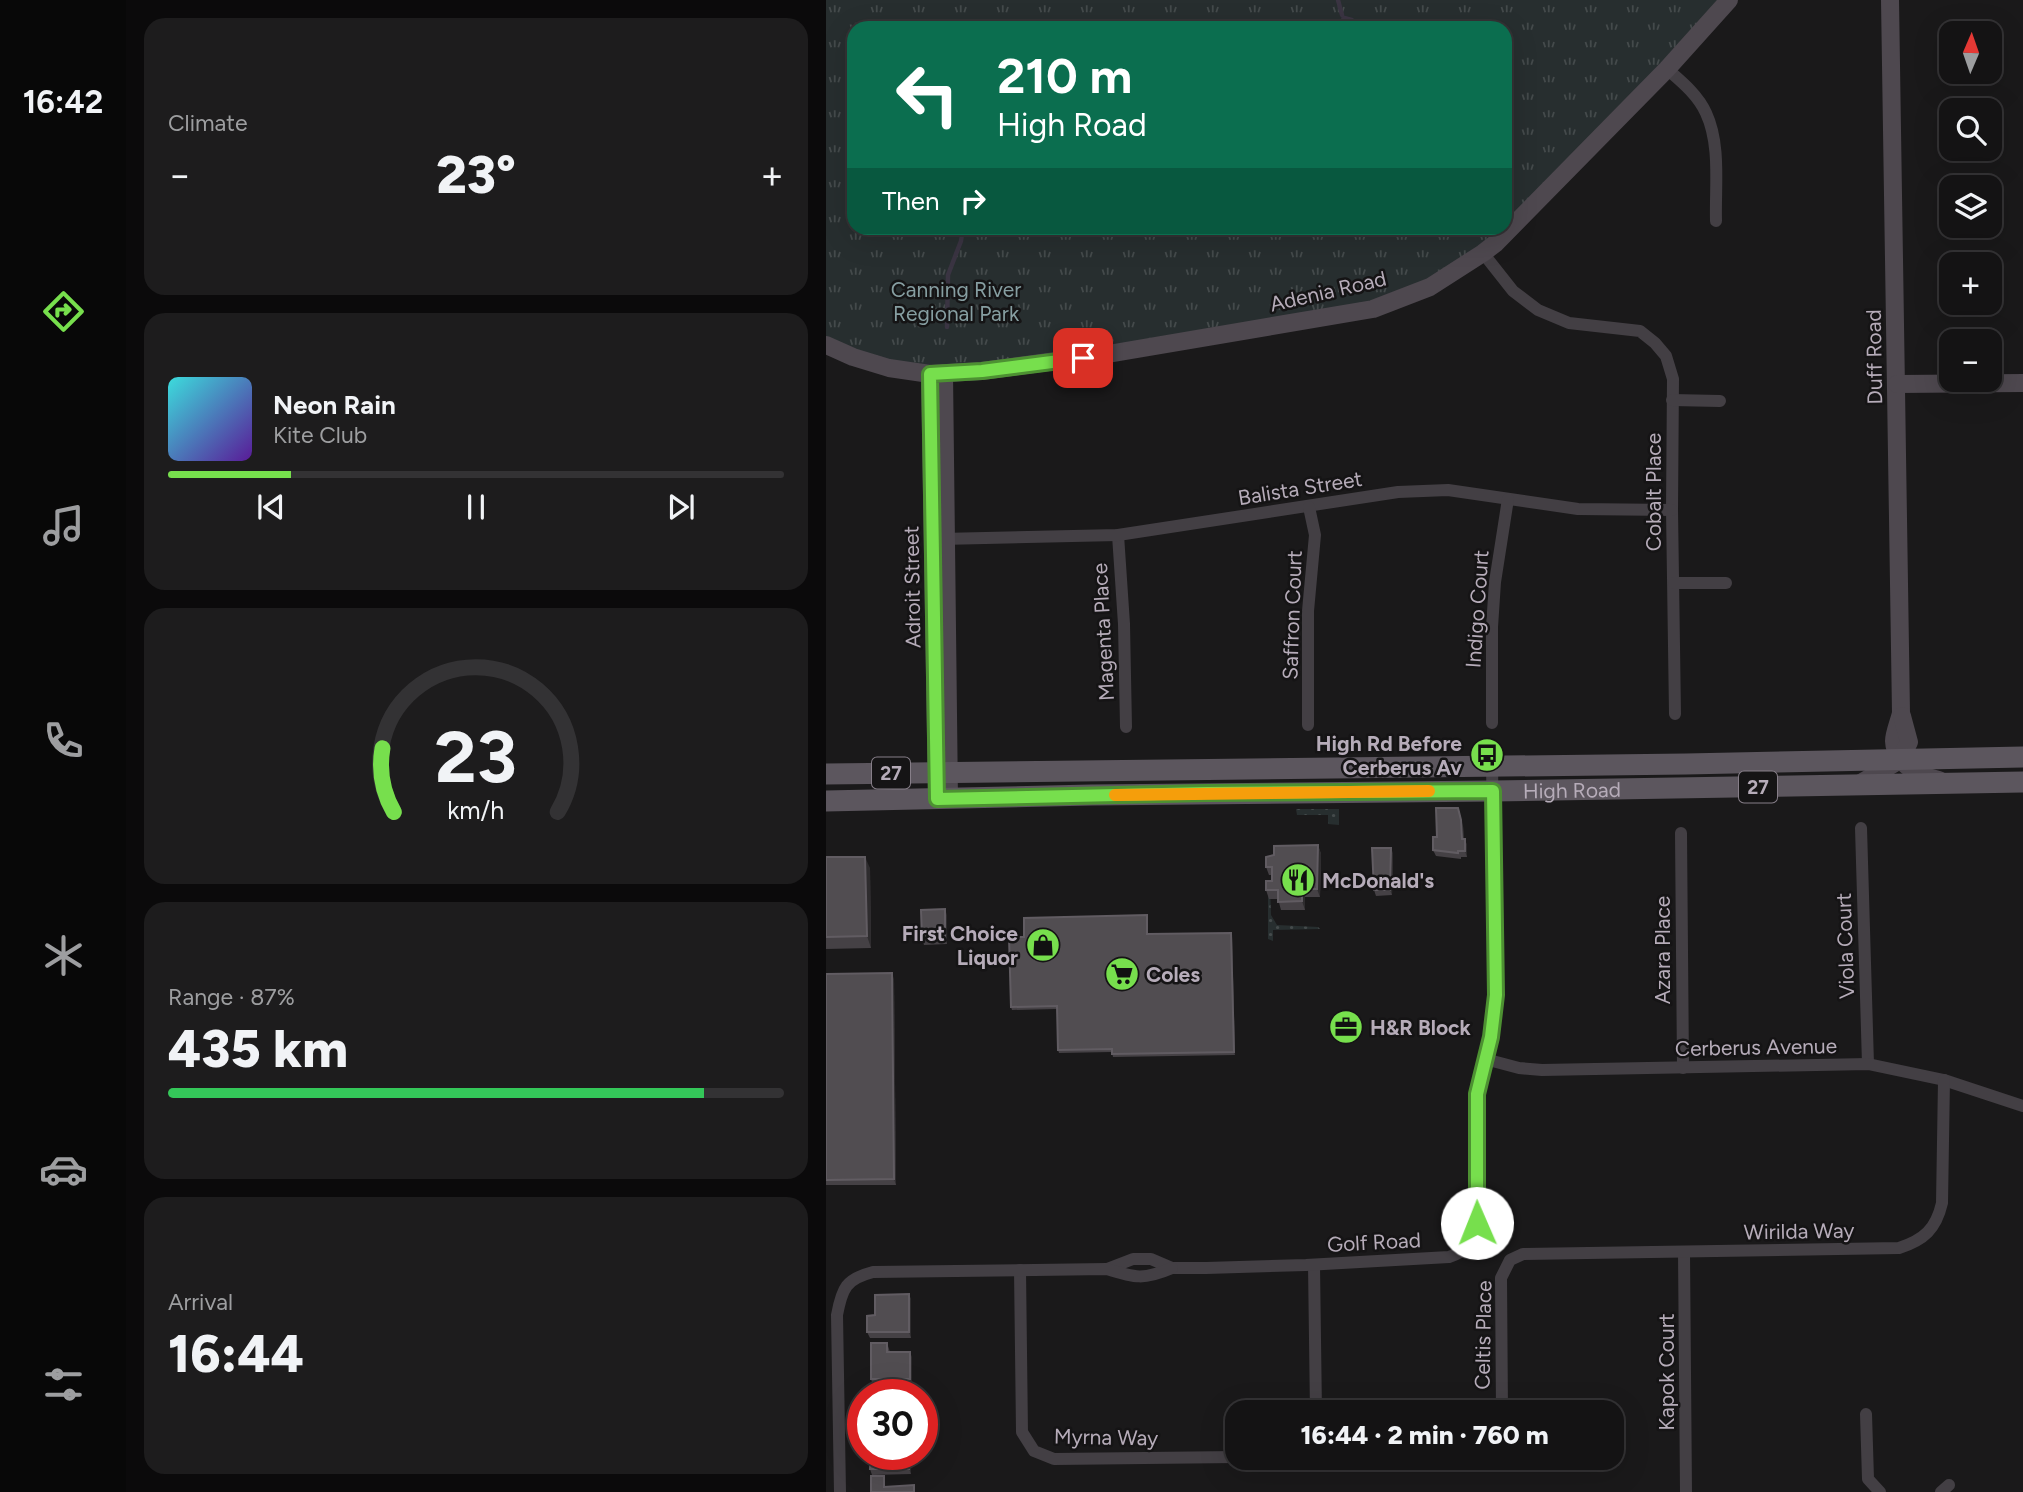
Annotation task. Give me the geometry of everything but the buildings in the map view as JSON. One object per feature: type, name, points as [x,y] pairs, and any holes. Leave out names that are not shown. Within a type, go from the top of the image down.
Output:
[{"type":"main road","name":"High Road","points":[[826,774],[2023,757]]},
{"type":"main road","name":"High Road","points":[[826,801],[2023,782]]},
{"type":"street","name":"Adenia Road","points":[[1512,224],[1667,68],[1729,0]]},
{"type":"street","name":"Duff Road","points":[[1889,0],[1901,713],[1909,742],[1900,760]]},
{"type":"street","points":[[1667,68],[1690,89],[1706,113],[1712,131],[1715,141],[1716,221]]},
{"type":"street","name":"Adenia Road","points":[[826,345],[889,368],[937,374],[982,371],[1108,354],[1373,309],[1430,287],[1483,253],[1501,235]]},
{"type":"street","name":"Cobalt Place","points":[[1483,253],[1513,291],[1538,310],[1569,323],[1640,331],[1655,342],[1666,356],[1673,379],[1675,714]]},
{"type":"street","name":"Adroit Street","points":[[937,374],[943,799]]},
{"type":"street","points":[[1897,384],[2023,383]]},
{"type":"street","points":[[1672,400],[1720,401]]},
{"type":"street","name":"Balista Street","points":[[940,539],[1118,535],[1398,492],[1448,490],[1578,509],[1672,510]]},
{"type":"street","name":"Indigo Court","points":[[1492,723],[1495,582],[1508,499]]},
{"type":"street","name":"Saffron Court","points":[[1308,725],[1308,611],[1315,535],[1309,507]]},
{"type":"street","name":"Magenta Place","points":[[1118,535],[1124,624],[1126,727]]},
{"type":"street","points":[[1674,583],[1726,583]]},
{"type":"street","points":[[1859,784],[1900,760],[1926,777],[1950,783]]},
{"type":"street","name":"Golf Road","points":[[840,1492],[837,1315],[844,1287],[857,1276],[873,1272],[1107,1269],[1133,1259],[1151,1259],[1172,1268],[1314,1265],[1449,1256],[1461,1253],[1470,1245],[1477,1223],[1477,1094],[1491,1037],[1496,995],[1492,766]]},
{"type":"street","name":"Viola Court","points":[[1861,828],[1868,1064]]},
{"type":"street","name":"Azara Place","points":[[1681,833],[1682,1068]]},
{"type":"street","name":"Cerberus Avenue","points":[[1485,1059],[1519,1068],[1542,1070],[1868,1064],[1944,1080],[2023,1106]]},
{"type":"street","name":"Wirilda Way","points":[[1510,1260],[1523,1254],[1899,1248],[1917,1243],[1939,1218],[1942,1203],[1944,1080]]},
{"type":"street","name":"Kapok Court","points":[[1684,1252],[1686,1492]]},
{"type":"street","name":"Celtis Place","points":[[1502,1400],[1501,1278],[1510,1260]]},
{"type":"street","points":[[1314,1265],[1317,1400]]},
{"type":"street","name":"Myrna Way","points":[[1020,1270],[1022,1432],[1034,1451],[1054,1459],[1225,1457]]},
{"type":"street","points":[[1866,1414],[1868,1479],[1880,1492]]},
{"type":"green space","name":"Canning River Regional Park","points":[[826,0],[1728,0],[1512,226],[1512,21],[847,21],[847,235],[1504,235],[1438,284],[1365,312],[958,375],[826,347]]},
{"type":"green space","points":[[1296,809],[1339,809],[1339,825],[1328,824],[1328,815],[1297,815]]},
{"type":"green space","points":[[1270,884],[1271,915],[1277,925],[1320,929],[1273,930],[1273,941],[1268,939]]},
{"type":"water","points":[[1342,15],[1355,21],[1341,21]]},
{"type":"waterway","points":[[1338,0],[1342,15]]},
{"type":"waterway","points":[[947,327],[948,275],[962,235]]},
{"type":"slow traffic","points":[[1115,795],[1429,791]]},
{"type":"place","name":"High Rd Before Cerberus Av","points":[[1487,755]]},
{"type":"place","name":"McDonald's","points":[[1298,880]]},
{"type":"place","name":"First Choice Liquor","points":[[1043,945]]},
{"type":"place","name":"Coles","points":[[1122,974]]},
{"type":"place","name":"H&R Block","points":[[1346,1027]]},
{"type":"route","points":[[1083,358],[982,371],[930,374],[937,799],[1207,793],[1493,791],[1496,995],[1491,1037],[1477,1094],[1477,1223]]}]
